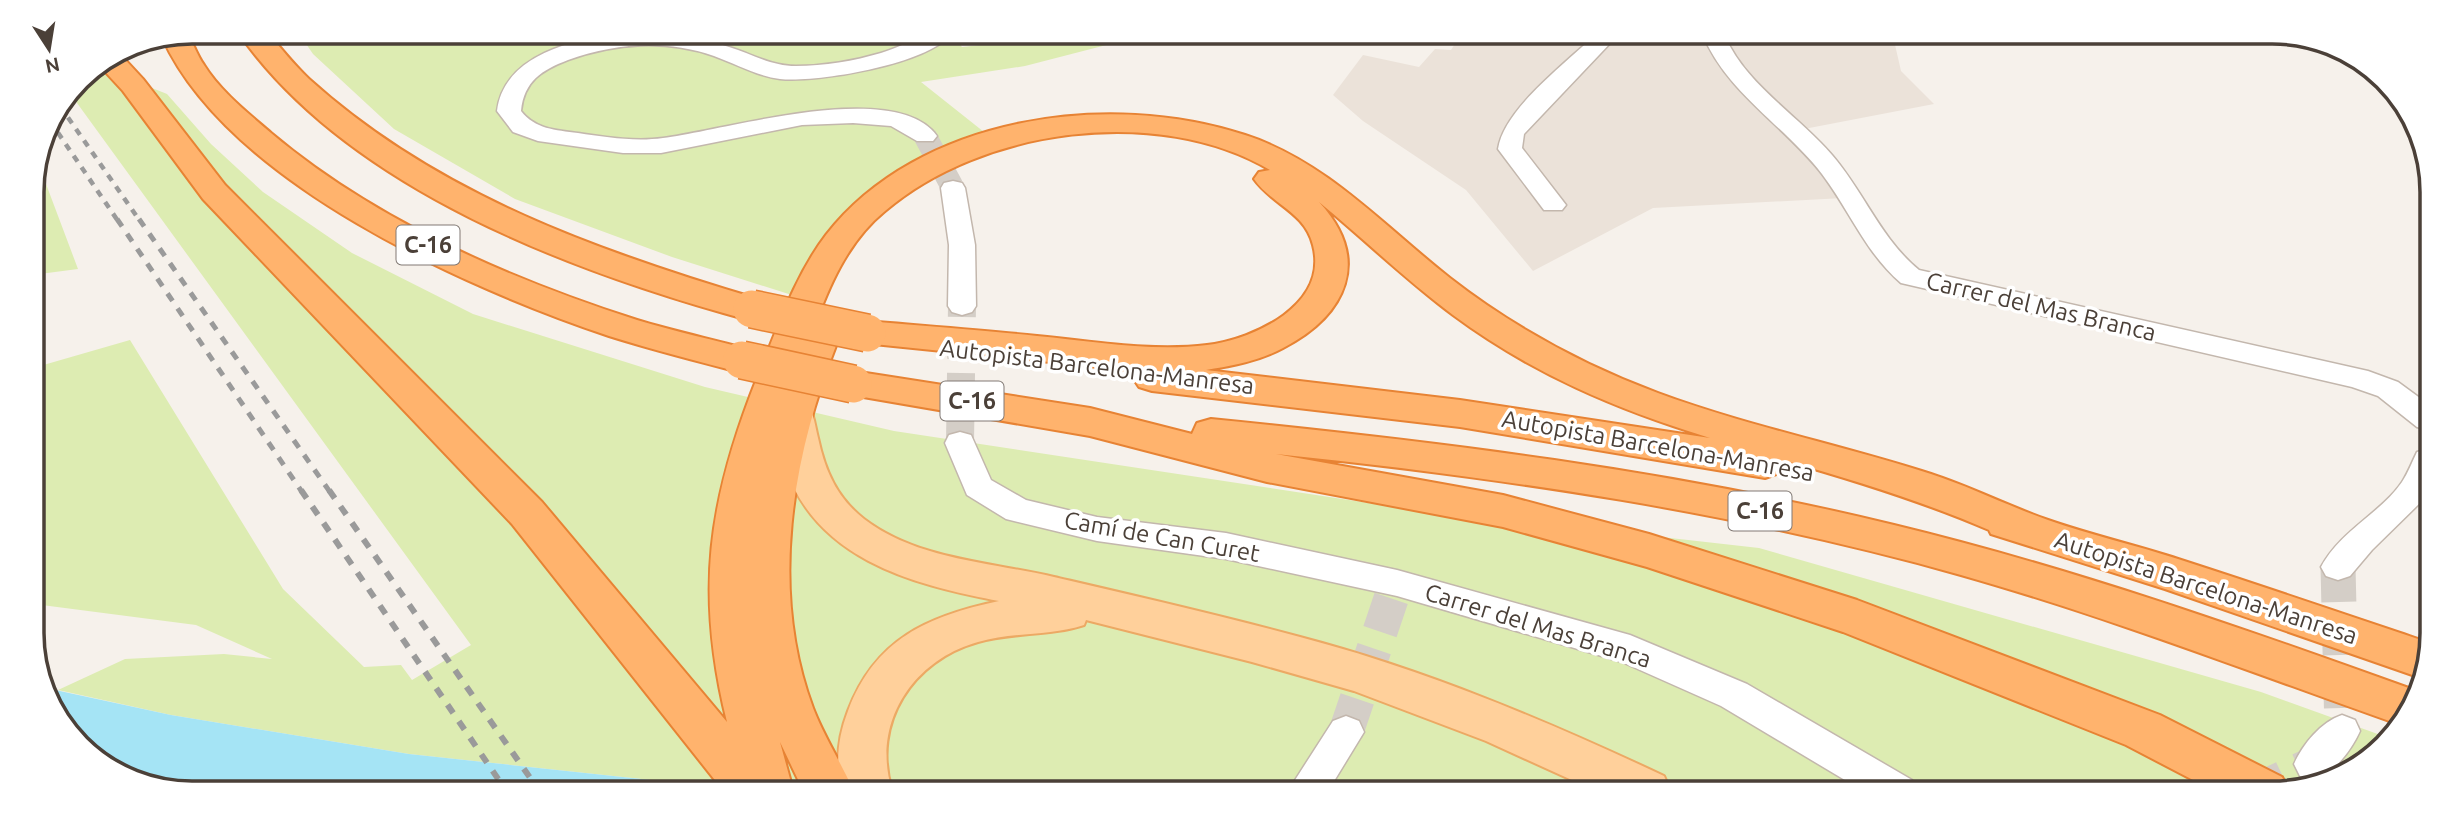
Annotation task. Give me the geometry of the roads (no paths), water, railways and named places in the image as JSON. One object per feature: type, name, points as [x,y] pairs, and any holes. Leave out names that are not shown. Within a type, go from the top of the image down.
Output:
[{"type":"highway","name":"C-16","points":[[179,44],[192,71],[228,111],[280,156],[405,234],[534,295],[611,324],[742,360],[853,384],[1090,422],[1475,462],[1625,485],[1791,517],[1896,541],[2050,585],[2244,647],[2401,705]]},
{"type":"highway","name":"C-16","points":[[260,44],[342,124],[452,194],[620,269],[752,309],[867,333]]},
{"type":"highway","points":[[120,65],[214,192],[527,513],[746,781]]},
{"type":"highway","points":[[824,781],[797,727],[755,657],[729,602],[730,564],[741,481],[764,406],[825,262],[841,237],[874,203],[917,173],[979,146],[1055,128],[1119,124],[1176,127],[1231,139],[1257,149],[1323,187],[1485,323],[1559,365],[1619,393],[1668,411],[1918,485],[2030,530]]},
{"type":"highway","points":[[767,781],[746,709],[766,601],[770,514],[794,413],[840,292],[851,268],[877,231],[929,188],[981,163],[1053,145],[1110,141],[1174,146],[1219,157],[1254,171],[1290,193],[1316,218],[1332,251],[1333,265],[1326,291],[1307,315],[1269,339],[1217,355],[1165,359],[1106,356],[867,333]]},
{"type":"highway","name":"Autopista Barcelona-Manresa","points":[[867,333],[977,355],[1124,375],[1311,394],[1616,434],[1900,493],[2030,530],[2418,658]]},
{"type":"highway","points":[[1090,422],[1267,467],[1503,511],[1649,551],[1870,623],[2143,730],[2229,781]]},
{"type":"main road","points":[[794,413],[801,456],[816,495],[831,515],[864,540],[910,562],[950,574],[1050,594],[1254,644],[1392,684],[1580,759],[1625,781]]},
{"type":"main road","points":[[865,781],[862,767],[865,730],[873,704],[888,678],[909,656],[933,640],[962,626],[992,618],[1077,612],[1136,617]]},
{"type":"street","points":[[599,44],[548,60],[522,75],[509,93],[509,111],[521,127],[546,136],[587,144],[661,146],[802,118],[853,116],[896,120],[925,136]]},
{"type":"street","points":[[694,44],[780,72],[826,70],[882,58],[925,44]]},
{"type":"street","points":[[1553,205],[1510,149],[1512,134],[1521,120],[1598,44]]},
{"type":"street","name":"Carrer del Mas Branca","points":[[1718,44],[1725,57],[1824,160],[1889,262],[1910,277],[2358,378],[2388,389],[2420,413]]},
{"type":"street","points":[[953,188],[962,245],[962,306]]},
{"type":"street","name":"Camí de Can Curet","points":[[960,443],[978,487],[1017,510],[1097,529],[1226,546],[1394,590]]},
{"type":"street","points":[[2338,567],[2360,541],[2413,491],[2420,477]]},
{"type":"street","name":"Carrer del Mas Branca","points":[[1394,590],[1630,650],[1734,695],[1880,781]]},
{"type":"street","points":[[2313,764],[2342,731]]},
{"type":"street","points":[[1314,781],[1346,732]]},
{"type":"water","points":[[55,690],[171,715],[409,754],[660,781],[172,780],[135,770],[101,751],[74,724]]},
{"type":"tunnel","points":[[925,136],[953,188]]},
{"type":"tunnel","points":[[960,443],[962,306]]},
{"type":"tunnel","points":[[2338,567],[2342,731]]},
{"type":"tunnel","points":[[1346,732],[1392,596]]},
{"type":"tunnel","points":[[2277,781],[2313,764]]},
{"type":"railway","points":[[66,115],[140,221]]},
{"type":"railway","points":[[57,131],[118,221]]},
{"type":"railway","points":[[117,219],[302,492]]},
{"type":"railway","points":[[139,219],[330,492]]},
{"type":"railway","points":[[301,490],[500,781]]},
{"type":"railway","points":[[329,490],[532,781]]}]
